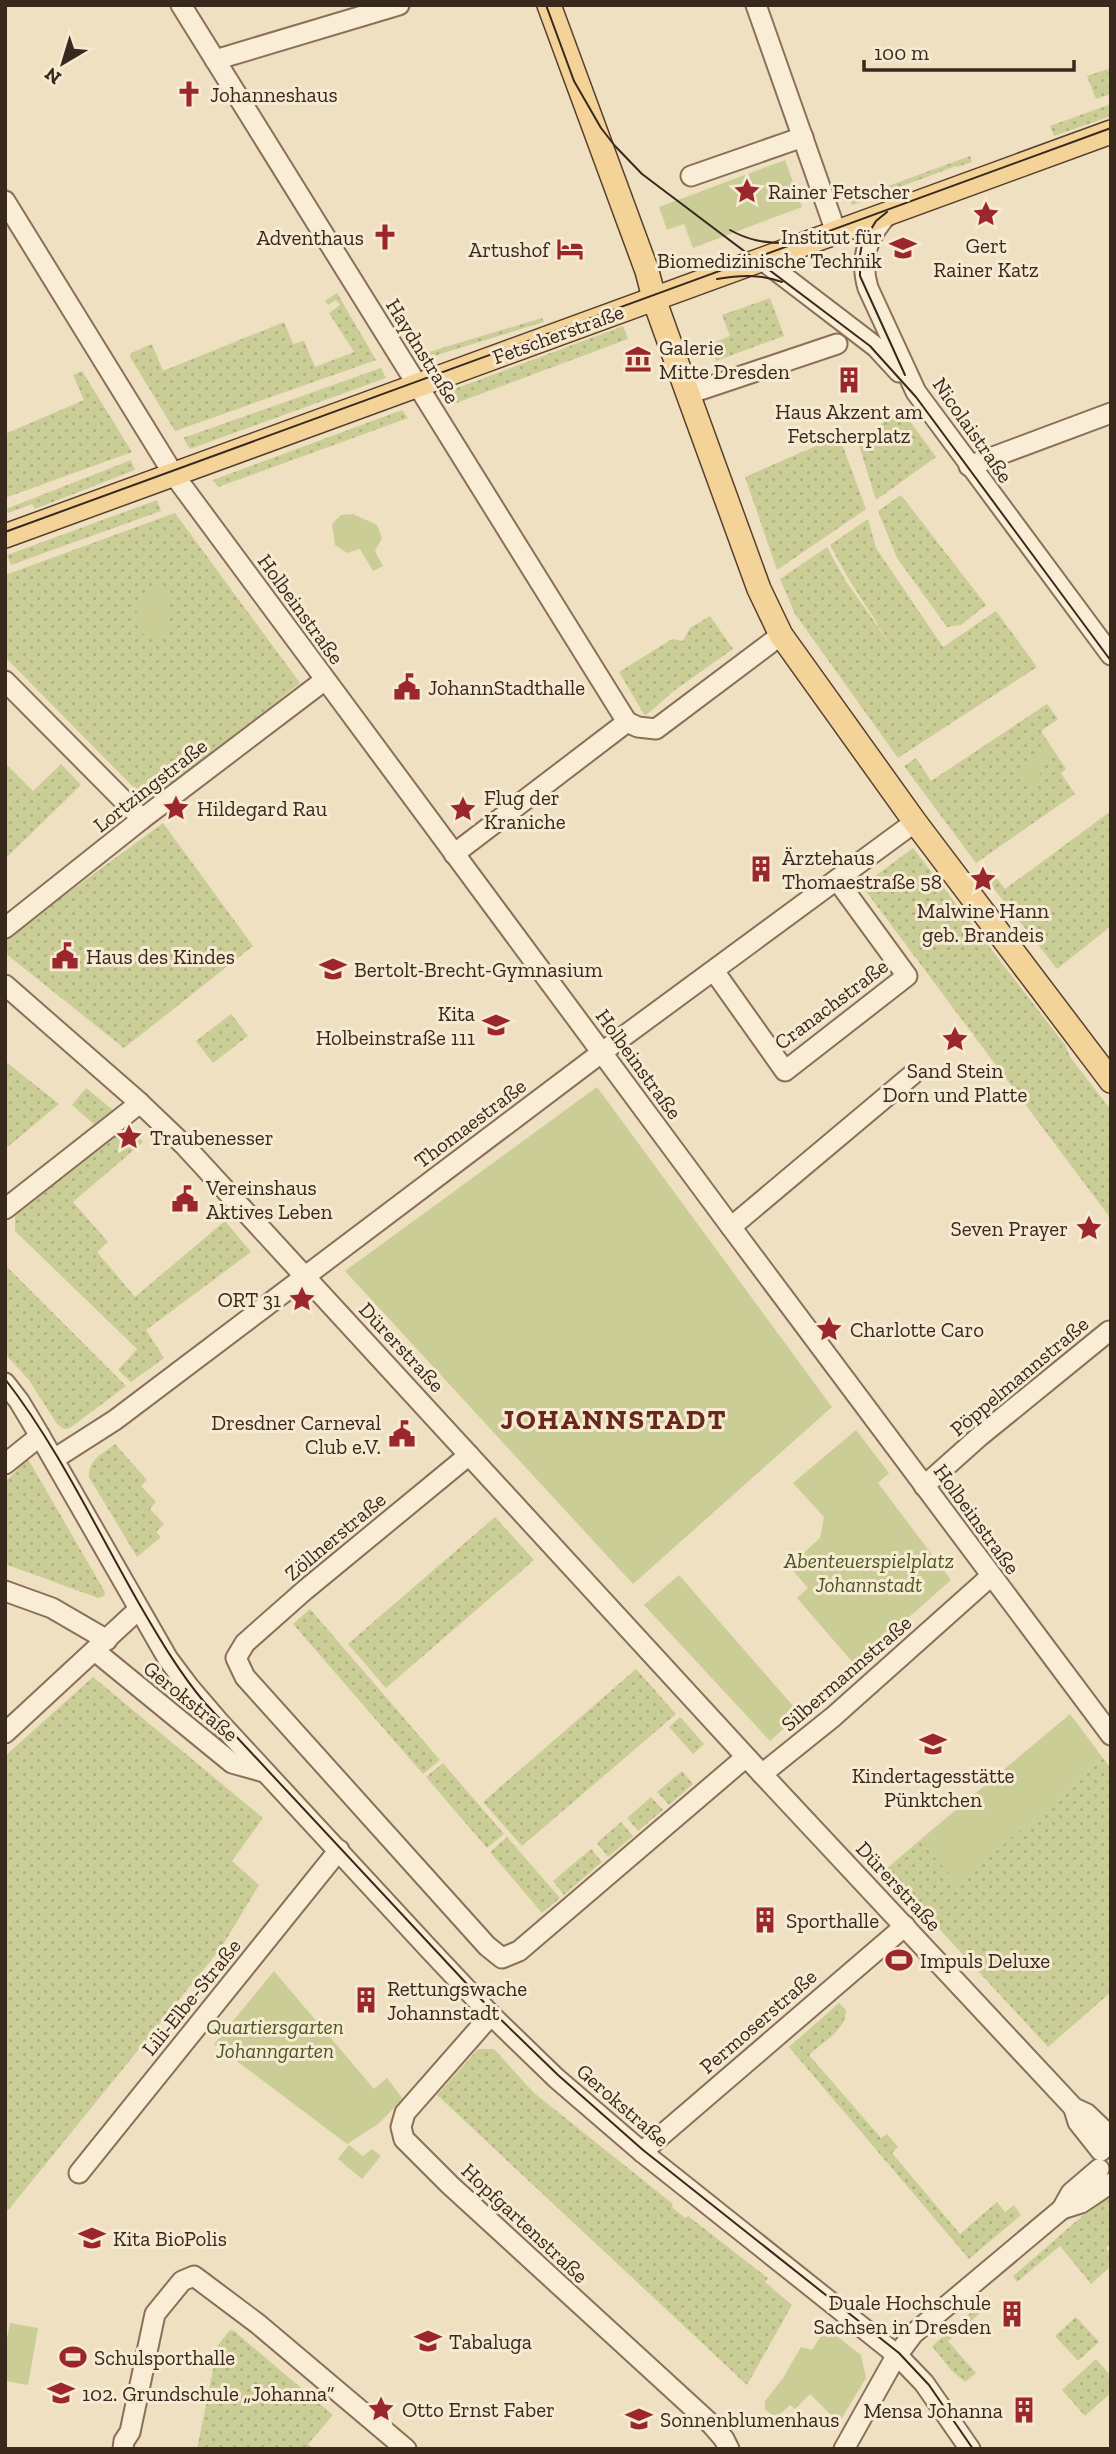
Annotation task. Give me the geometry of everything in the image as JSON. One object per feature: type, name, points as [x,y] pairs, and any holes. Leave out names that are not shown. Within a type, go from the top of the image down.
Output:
[{"type":"main road","points":[[549,5],[647,271],[654,298],[759,589],[781,635],[915,822],[1111,1081]]},
{"type":"main road","name":"Fetscherstraße","points":[[5,536],[1111,132]]},
{"type":"street","name":"Haydnstraße","points":[[181,5],[627,722]]},
{"type":"street","points":[[215,60],[399,5]]},
{"type":"street","points":[[756,5],[836,232]]},
{"type":"street","points":[[691,176],[803,137]]},
{"type":"street","name":"Holbeinstraße","points":[[5,201],[174,475],[1111,1735]]},
{"type":"street","name":"Nicolaistraße","points":[[890,212],[869,241],[864,275],[916,392],[1111,655]]},
{"type":"street","points":[[761,259],[876,347],[916,392]]},
{"type":"street","points":[[688,394],[837,344]]},
{"type":"street","points":[[969,466],[1111,412]]},
{"type":"street","points":[[454,854],[627,722],[638,727],[656,729],[781,635]]},
{"type":"street","name":"Lortzingstraße","points":[[5,928],[325,680]]},
{"type":"street","points":[[5,681],[142,820]]},
{"type":"street","name":"Thomaestraße","points":[[54,1459],[115,1420],[601,1052],[915,822]]},
{"type":"street","name":"Cranachstraße","points":[[714,971],[785,1071],[907,976],[837,880]]},
{"type":"street","name":"Dürerstraße","points":[[5,985],[185,1146],[746,1757],[1074,2109],[1087,2115],[1107,2161]]},
{"type":"street","points":[[731,1227],[912,1075]]},
{"type":"street","points":[[5,1209],[140,1103]]},
{"type":"street","name":"Pöppelmannstraße","points":[[924,1486],[1099,1339],[1109,1331],[1111,1334]]},
{"type":"street","name":"Gerokstraße","points":[[5,1383],[54,1459],[168,1659],[188,1687],[491,2015],[556,2078],[642,2152],[897,2356],[924,2383],[970,2449]]},
{"type":"street","points":[[5,1464],[40,1436]]},
{"type":"street","name":"Zöllnerstraße","points":[[469,1455],[305,1590],[245,1643],[236,1658],[245,1677],[487,1946],[502,1958],[519,1951],[746,1757]]},
{"type":"street","name":"Silbermannstraße","points":[[762,1774],[833,1717],[991,1576]]},
{"type":"street","name":"Gerokstraße","points":[[5,1591],[52,1608],[101,1646],[232,1763],[265,1772]]},
{"type":"street","points":[[5,1733],[139,1609]]},
{"type":"street","name":"Lili-Elbe-Straße","points":[[79,2173],[339,1850]]},
{"type":"street","name":"Permoserstraße","points":[[642,2152],[905,1926]]},
{"type":"street","name":"Hopfgartenstraße","points":[[491,2015],[405,2113],[401,2127],[404,2139],[450,2185],[712,2425],[729,2449]]},
{"type":"street","points":[[844,2449],[897,2356],[918,2329],[1062,2209],[1081,2203],[1107,2161]]},
{"type":"street","points":[[122,2449],[130,2432],[155,2314],[182,2281],[194,2276],[294,2354],[406,2449]]},
{"type":"green space","points":[[1111,68],[1111,94],[1096,99],[1087,76]]},
{"type":"green space","points":[[1111,104],[1111,116],[1054,136],[1050,126]]},
{"type":"green space","points":[[970,156],[972,162],[852,205],[850,200]]},
{"type":"green space","points":[[785,160],[802,207],[693,248],[684,224],[667,230],[659,207]]},
{"type":"green space","points":[[337,293],[376,360],[175,431],[130,357],[131,353],[152,344],[163,371],[284,322],[293,344],[304,341],[315,367],[354,352],[329,313],[340,305],[336,300],[328,305],[325,301]]},
{"type":"green space","points":[[770,298],[784,336],[716,361],[710,344],[730,336],[722,315]]},
{"type":"green space","points":[[542,318],[544,322],[424,359],[422,354]]},
{"type":"green space","points":[[623,326],[628,339],[451,405],[446,392]]},
{"type":"green space","points":[[381,368],[386,378],[190,449],[183,438]]},
{"type":"green space","points":[[82,371],[132,452],[5,498],[5,434],[84,400],[73,375]]},
{"type":"green space","points":[[901,409],[936,457],[876,500],[858,442]]},
{"type":"green space","points":[[402,410],[408,418],[218,487],[213,480]]},
{"type":"green space","points":[[839,436],[866,509],[777,570],[745,477]]},
{"type":"green space","points":[[131,460],[135,470],[35,509],[32,504],[8,513],[6,509]]},
{"type":"green space","points":[[901,495],[986,605],[961,625],[947,627],[897,558],[878,511]]},
{"type":"green space","points":[[157,500],[161,511],[11,565],[7,555]]},
{"type":"green space","points":[[175,513],[300,683],[151,801],[145,799],[5,657],[5,575]]},
{"type":"green space","points":[[353,514],[377,525],[382,538],[375,551],[383,566],[373,571],[360,549],[347,553],[335,545],[332,524],[341,515]]},
{"type":"green space","points":[[868,519],[876,548],[943,647],[996,611],[1037,667],[898,758],[795,614],[780,579],[827,547],[845,580],[891,645],[830,545]]},
{"type":"green space","points":[[158,589],[166,596],[168,626],[161,636],[155,639],[141,631],[136,616],[142,600]]},
{"type":"green space","points":[[710,616],[733,649],[675,690],[645,716],[619,672],[672,639],[683,641],[690,628]]},
{"type":"green space","points":[[1047,704],[1058,719],[1041,731],[1066,769],[1061,773],[1075,794],[976,863],[904,766],[916,758],[931,781]]},
{"type":"green space","points":[[1040,746],[1052,754],[1034,783],[1022,775]]},
{"type":"green space","points":[[5,763],[33,791],[61,764],[81,785],[5,859]]},
{"type":"green space","points":[[1111,811],[1111,926],[1057,969],[984,876],[991,871],[1005,889]]},
{"type":"green space","points":[[163,823],[253,946],[124,1048],[5,953],[5,939]]},
{"type":"green space","points":[[913,848],[1065,1045],[1070,1057],[1111,1110],[1111,1219],[862,886]]},
{"type":"green space","points":[[231,1014],[248,1036],[213,1063],[196,1041]]},
{"type":"green space","points":[[5,1061],[59,1104],[5,1149]]},
{"type":"green space","points":[[597,1087],[832,1407],[633,1584],[345,1271]]},
{"type":"green space","points":[[86,1088],[113,1110],[96,1126],[72,1105]]},
{"type":"green space","points":[[122,1117],[143,1142],[73,1202],[108,1242],[97,1252],[135,1297],[225,1221],[251,1252],[146,1330],[164,1358],[131,1382],[118,1370],[137,1349],[15,1231],[15,1203]]},
{"type":"green space","points":[[5,1265],[126,1386],[70,1428],[64,1429],[57,1424],[29,1380],[5,1354]]},
{"type":"green space","name":"Abenteuerspielplatz Johannstadt","points":[[856,1430],[889,1473],[878,1483],[951,1580],[855,1665],[797,1598],[808,1588],[789,1566],[820,1538],[824,1517],[793,1483]]},
{"type":"green space","points":[[115,1444],[147,1480],[141,1486],[156,1502],[150,1509],[164,1524],[156,1532],[161,1537],[137,1557],[89,1477],[93,1462]]},
{"type":"green space","points":[[28,1459],[105,1592],[104,1596],[98,1598],[5,1564],[5,1482]]},
{"type":"green space","points":[[495,1517],[534,1560],[386,1688],[348,1644]]},
{"type":"green space","points":[[679,1575],[800,1714],[770,1741],[644,1605]]},
{"type":"green space","points":[[310,1609],[440,1760],[423,1774],[293,1624]]},
{"type":"green space","points":[[636,1669],[676,1714],[522,1846],[483,1802]]},
{"type":"green space","points":[[93,1677],[263,1818],[232,1861],[259,1885],[221,1948],[5,2214],[5,1756]]},
{"type":"green space","points":[[1070,1714],[1103,1758],[958,1884],[920,1840]]},
{"type":"green space","points":[[680,1717],[704,1744],[693,1754],[669,1727]]},
{"type":"green space","points":[[1103,1758],[1111,1768],[1111,1992],[1048,2047],[885,1870],[920,1840],[958,1883]]},
{"type":"green space","points":[[443,1763],[504,1834],[487,1848],[426,1777]]},
{"type":"green space","points":[[682,1771],[693,1784],[669,1805],[657,1792]]},
{"type":"green space","points":[[651,1797],[663,1810],[638,1831],[627,1818]]},
{"type":"green space","points":[[621,1822],[633,1836],[608,1857],[597,1843]]},
{"type":"green space","points":[[507,1837],[560,1898],[542,1913],[490,1852]]},
{"type":"green space","points":[[591,1849],[602,1862],[564,1895],[553,1881]]},
{"type":"green space","name":"Quartiersgarten Johanngarten","points":[[274,1971],[374,2089],[387,2078],[403,2099],[378,2124],[347,2144],[214,2044]]},
{"type":"green space","points":[[839,2003],[846,2010],[842,2024],[809,2055],[881,2138],[887,2134],[898,2147],[892,2153],[960,2234],[997,2202],[1005,2212],[1014,2205],[1021,2215],[969,2259],[789,2047]]},
{"type":"green space","points":[[478,2049],[494,2049],[534,2093],[673,2204],[672,2207],[685,2218],[688,2216],[768,2278],[765,2282],[792,2305],[747,2385],[437,2095]]},
{"type":"green space","points":[[349,2145],[363,2156],[372,2149],[381,2156],[362,2179],[338,2159]]},
{"type":"green space","points":[[1102,2199],[1111,2199],[1111,2243],[1106,2248],[1111,2253],[1111,2266],[1091,2284],[1060,2246],[1017,2282],[1013,2276]]},
{"type":"green space","points":[[989,2297],[993,2302],[948,2341],[976,2373],[965,2382],[951,2370],[932,2346]]},
{"type":"green space","points":[[1076,2317],[1099,2342],[1078,2361],[1055,2336]]},
{"type":"green space","points":[[10,2323],[38,2328],[28,2385],[5,2381],[5,2347]]},
{"type":"green space","points":[[826,2328],[861,2355],[866,2378],[839,2423],[810,2394],[795,2409],[790,2405],[779,2415],[772,2415],[765,2409],[765,2401],[783,2378],[801,2347],[812,2350]]},
{"type":"green space","points":[[230,2330],[333,2415],[308,2444],[314,2449],[197,2449],[218,2345]]},
{"type":"green space","points":[[1096,2359],[1111,2376],[1111,2393],[1085,2416],[1062,2390]]},
{"type":"tram line","points":[[546,5],[574,81],[601,128],[615,146],[642,174],[870,346],[916,397],[1111,661]]},
{"type":"tram line","points":[[5,532],[1111,128]]},
{"type":"tram line","points":[[887,212],[876,221],[862,244],[860,276],[905,375]]},
{"type":"tram line","points":[[730,230],[756,240],[784,243]]},
{"type":"tram line","points":[[717,279],[750,276],[782,282]]},
{"type":"tram line","points":[[5,1379],[24,1404],[75,1487],[161,1640],[205,1703],[493,2012],[558,2075],[643,2150],[899,2353],[929,2385],[973,2449]]},
{"type":"place","name":"Johanneshaus","points":[[189,94]]},
{"type":"place","name":"Rainer Fetscher","points":[[747,191]]},
{"type":"place","name":"Gert Rainer Katz","points":[[986,214]]},
{"type":"place","name":"Adventhaus","points":[[385,237]]},
{"type":"place","name":"Institut für Biomedizinische Technik","points":[[903,248]]},
{"type":"place","name":"Artushof","points":[[570,249]]},
{"type":"place","name":"Galerie Mitte Dresden","points":[[638,359]]},
{"type":"place","name":"Haus Akzent am Fetscherplatz","points":[[849,380]]},
{"type":"place","name":"JohannStadthalle","points":[[407,687]]},
{"type":"place","name":"Hildegard Rau","points":[[176,808]]},
{"type":"place","name":"Flug der Kraniche","points":[[463,809]]},
{"type":"place","name":"Ärztehaus Thomaestraße 58","points":[[761,869]]},
{"type":"place","name":"Malwine Hann geb. Brandeis","points":[[983,879]]},
{"type":"place","name":"Haus des Kindes","points":[[65,956]]},
{"type":"place","name":"Bertolt-Brecht-Gymnasium","points":[[333,969]]},
{"type":"place","name":"Kita Holbeinstraße 111","points":[[496,1025]]},
{"type":"place","name":"Sand Stein Dorn und Platte","points":[[955,1039]]},
{"type":"place","name":"Traubenesser","points":[[129,1137]]},
{"type":"place","name":"Vereinshaus Aktives Leben","points":[[185,1199]]},
{"type":"place","name":"Seven Prayer","points":[[1089,1228]]},
{"type":"place","name":"ORT 31","points":[[302,1299]]},
{"type":"place","name":"Charlotte Caro","points":[[829,1329]]},
{"type":"place","name":"Dresdner Carneval Club e.V.","points":[[402,1434]]},
{"type":"place","name":"Kindertagesstätte Pünktchen","points":[[933,1744]]},
{"type":"place","name":"Sporthalle","points":[[765,1920]]},
{"type":"place","name":"Impuls Deluxe","points":[[899,1960]]},
{"type":"place","name":"Rettungswache Johannstadt","points":[[366,2000]]},
{"type":"place","name":"Kita BioPolis","points":[[92,2238]]},
{"type":"place","name":"Duale Hochschule Sachsen in Dresden","points":[[1012,2314]]},
{"type":"place","name":"Tabaluga","points":[[428,2341]]},
{"type":"place","name":"Schulsporthalle","points":[[73,2357]]},
{"type":"place","name":"102. Grundschule „Johanna“","points":[[61,2393]]},
{"type":"place","name":"Otto Ernst Faber","points":[[381,2409]]},
{"type":"place","name":"Mensa Johanna","points":[[1024,2410]]},
{"type":"place","name":"Sonnenblumenhaus","points":[[639,2419]]},
{"type":"district","name":"JOHANNSTADT","points":[[614,1419]]}]
